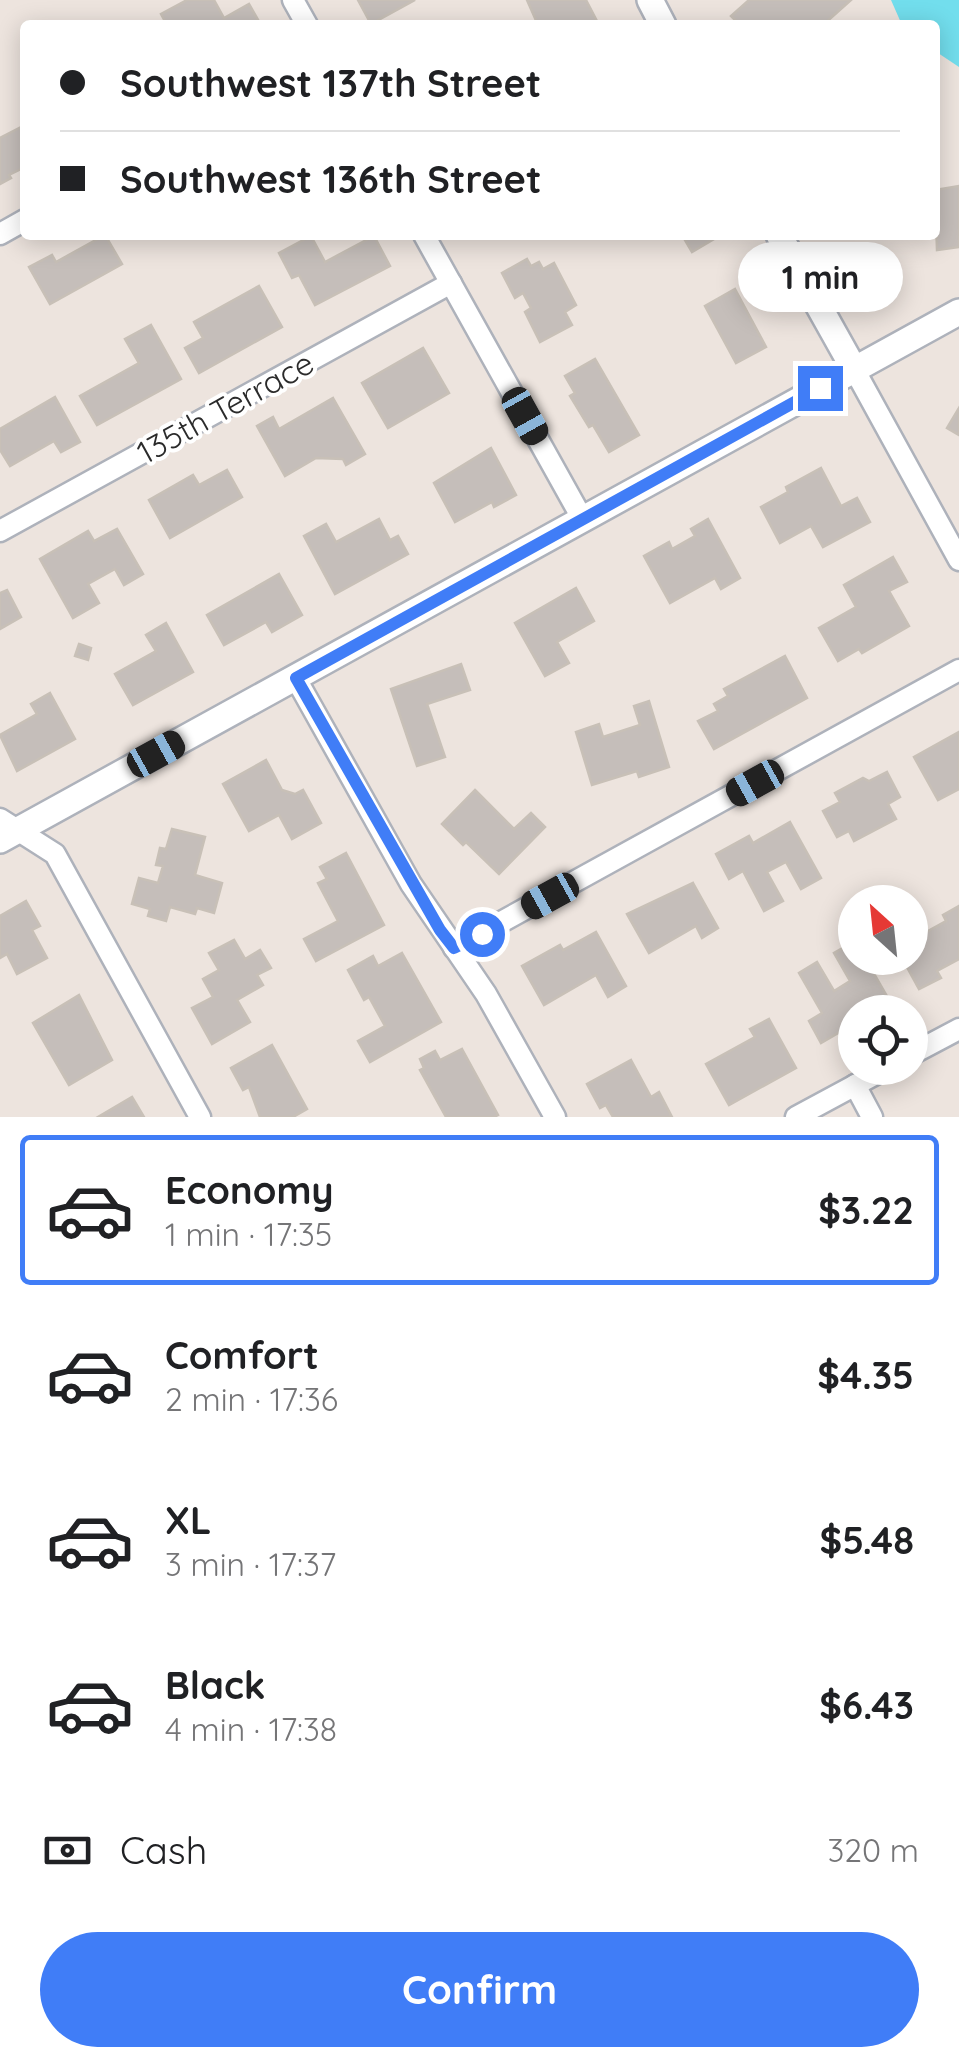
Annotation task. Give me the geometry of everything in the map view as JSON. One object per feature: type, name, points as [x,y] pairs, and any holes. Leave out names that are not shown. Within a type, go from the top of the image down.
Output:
[{"type":"street","points":[[427,240],[583,520]]},
{"type":"street","points":[[782,240],[959,560]]},
{"type":"street","name":"135th Terrace","points":[[0,531],[451,283]]},
{"type":"street","points":[[5,830],[296,678],[959,312]]},
{"type":"street","points":[[454,948],[959,670]]},
{"type":"street","points":[[296,678],[411,884],[486,994],[554,1117]]},
{"type":"street","points":[[5,830],[55,854],[200,1117]]},
{"type":"street","points":[[928,1045],[959,1028]]},
{"type":"street","points":[[796,1117],[855,1085],[872,1117]]},
{"type":"water","points":[[891,0],[959,0],[959,67],[940,54],[940,20],[900,20]]},
{"type":"building","points":[[187,0],[214,0],[224,18],[249,4],[258,20],[164,20],[161,14]]},
{"type":"building","points":[[358,0],[415,0],[378,20],[369,20]]},
{"type":"building","points":[[527,0],[586,0],[596,20],[536,20]]},
{"type":"building","points":[[749,0],[851,0],[829,20],[735,20],[731,16]]},
{"type":"building","points":[[20,128],[20,170],[0,184],[0,138]]},
{"type":"building","points":[[959,186],[959,247],[937,250],[937,240],[940,240],[940,189]]},
{"type":"building","points":[[96,240],[108,240],[122,264],[50,304],[29,267],[52,255],[56,262]]},
{"type":"building","points":[[303,240],[313,240],[325,262],[366,240],[376,240],[390,266],[315,305],[299,275],[292,278],[279,253]]},
{"type":"building","points":[[685,240],[712,240],[692,252]]},
{"type":"building","points":[[527,259],[531,266],[539,262],[543,269],[554,263],[576,305],[565,312],[572,325],[540,342],[525,312],[531,308],[523,293],[515,298],[502,273]]},
{"type":"building","points":[[259,286],[282,327],[199,373],[185,348],[203,338],[194,322]]},
{"type":"building","points":[[735,289],[766,347],[736,363],[705,306]]},
{"type":"building","points":[[151,325],[181,379],[97,425],[80,396],[139,363],[125,339]]},
{"type":"building","points":[[423,348],[449,393],[388,428],[362,383]]},
{"type":"building","points":[[595,359],[639,435],[609,452],[570,396],[575,393],[565,376]]},
{"type":"building","points":[[55,397],[80,442],[61,452],[54,441],[10,466],[0,450],[0,429]]},
{"type":"building","points":[[333,398],[365,454],[346,465],[343,459],[316,458],[285,476],[257,426],[273,417],[279,429]]},
{"type":"building","points":[[959,408],[959,435],[947,428]]},
{"type":"building","points":[[491,448],[516,495],[494,507],[492,502],[455,522],[434,483]]},
{"type":"building","points":[[821,468],[841,506],[857,498],[870,522],[823,547],[811,526],[780,543],[761,507],[788,492],[786,487]]},
{"type":"building","points":[[227,470],[242,497],[170,538],[149,500],[193,475],[199,485]]},
{"type":"building","points":[[379,519],[390,540],[398,536],[408,554],[335,594],[304,536],[326,524],[336,542]]},
{"type":"building","points":[[708,519],[740,578],[721,589],[715,578],[670,603],[644,556],[669,542],[672,549],[695,536],[691,529]]},
{"type":"building","points":[[117,529],[143,574],[124,585],[115,569],[88,584],[99,603],[73,618],[40,559],[88,531],[94,541]]},
{"type":"building","points":[[893,557],[907,582],[889,591],[909,626],[862,653],[859,649],[838,661],[819,628],[856,607],[844,585]]},
{"type":"building","points":[[279,574],[302,615],[272,632],[266,622],[224,645],[207,615]]},
{"type":"building","points":[[576,588],[594,621],[557,642],[569,663],[545,676],[515,623]]},
{"type":"building","points":[[7,590],[21,617],[0,629],[0,593]]},
{"type":"building","points":[[166,623],[193,672],[133,705],[115,674],[156,651],[146,635]]},
{"type":"building","points":[[79,644],[91,648],[88,660],[75,656]]},
{"type":"building","points":[[785,656],[807,698],[714,749],[698,721],[718,711],[714,704],[728,696],[724,689]]},
{"type":"building","points":[[461,664],[470,690],[427,704],[445,757],[417,766],[391,689]]},
{"type":"building","points":[[50,693],[75,739],[17,771],[0,735],[37,714],[31,704]]},
{"type":"building","points":[[649,701],[669,767],[639,777],[637,771],[592,785],[576,732],[599,724],[603,737],[640,725],[634,706]]},
{"type":"building","points":[[959,732],[959,789],[938,800],[914,757]]},
{"type":"building","points":[[266,760],[282,790],[295,794],[303,790],[321,823],[292,839],[279,815],[249,831],[223,784]]},
{"type":"building","points":[[887,772],[900,797],[888,804],[896,819],[854,841],[849,831],[837,837],[823,811],[840,802],[835,793],[863,778],[869,781]]},
{"type":"building","points":[[475,790],[514,829],[531,813],[545,827],[499,874],[442,824]]},
{"type":"building","points":[[790,822],[821,878],[801,889],[786,862],[767,872],[783,901],[764,911],[743,871],[729,879],[716,854],[749,836],[753,843]]},
{"type":"building","points":[[172,829],[205,837],[195,875],[222,883],[214,913],[197,908],[195,914],[170,907],[166,921],[148,916],[150,909],[132,904],[139,878],[158,883],[163,866],[156,865],[160,848],[166,849]]},
{"type":"building","points":[[346,853],[384,925],[316,961],[304,939],[338,921],[318,883],[327,879],[320,867]]},
{"type":"building","points":[[693,883],[718,928],[702,938],[696,926],[649,953],[627,914]]},
{"type":"building","points":[[26,901],[40,926],[32,930],[47,958],[17,974],[7,954],[0,958],[0,916]]},
{"type":"building","points":[[959,906],[959,959],[937,971],[941,978],[919,989],[911,975],[928,975],[928,931],[946,921],[943,915]]},
{"type":"building","points":[[596,932],[626,986],[608,997],[596,975],[544,1005],[522,966],[560,945],[563,950]]},
{"type":"building","points":[[234,940],[245,959],[260,950],[271,968],[257,975],[263,985],[237,1000],[250,1022],[212,1044],[192,1008],[213,997],[203,979],[219,970],[209,953]]},
{"type":"building","points":[[402,953],[441,1022],[370,1062],[358,1041],[385,1026],[369,997],[364,1000],[348,970],[373,956],[378,966]]},
{"type":"building","points":[[817,962],[834,991],[850,981],[847,975],[875,975],[886,995],[838,995],[838,1033],[821,1043],[809,1021],[822,1013],[799,973]]},
{"type":"building","points":[[79,995],[112,1060],[69,1085],[33,1023]]},
{"type":"building","points":[[769,1019],[796,1068],[729,1105],[706,1064],[755,1037],[750,1029]]},
{"type":"building","points":[[272,1045],[307,1109],[293,1117],[260,1117],[249,1087],[243,1090],[231,1068]]},
{"type":"building","points":[[462,1049],[498,1115],[446,1117],[420,1070],[424,1068],[420,1059],[435,1051],[440,1060]]},
{"type":"building","points":[[631,1060],[651,1097],[659,1092],[672,1117],[613,1117],[606,1105],[600,1108],[587,1084]]},
{"type":"building","points":[[132,1097],[144,1117],[98,1117]]},
{"type":"route","points":[[482,934],[454,948],[440,930],[296,678],[820,388]]}]
